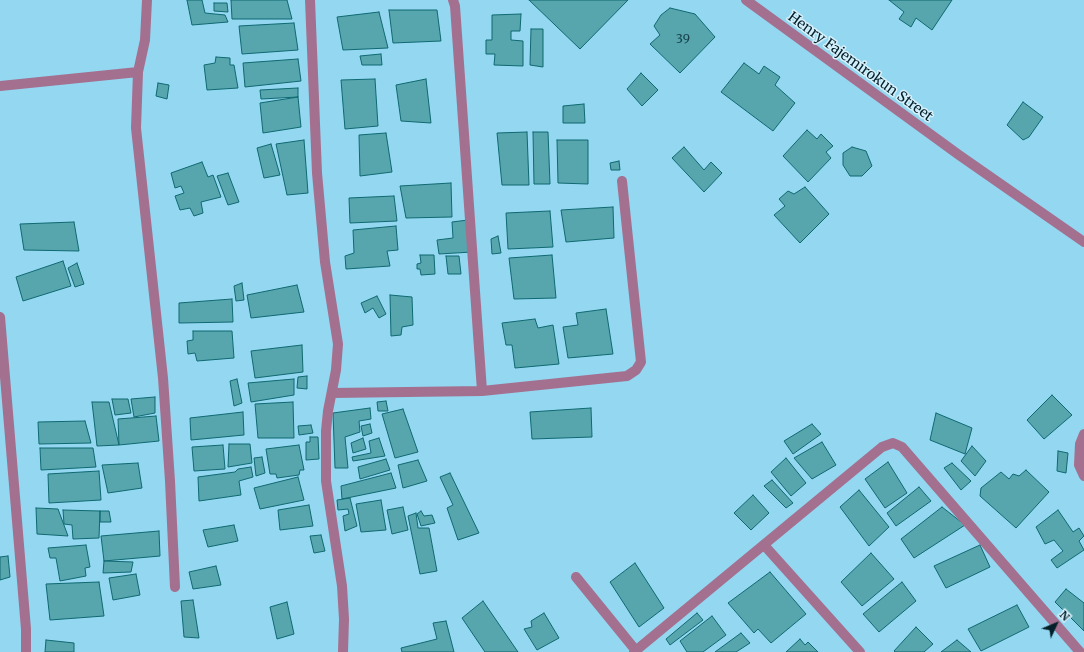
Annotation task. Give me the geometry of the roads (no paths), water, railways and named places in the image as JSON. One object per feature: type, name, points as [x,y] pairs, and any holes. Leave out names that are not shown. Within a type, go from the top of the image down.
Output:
[{"type":"street","points":[[147,0],[145,40],[138,72],[136,128],[162,378],[170,480],[175,587]]},
{"type":"street","points":[[310,0],[317,173],[325,262],[338,344],[336,370],[326,430],[326,481],[342,586],[344,619],[343,652]]},
{"type":"street","points":[[453,0],[455,6],[482,391]]},
{"type":"street","name":"Henry Fajemirokun Street","points":[[746,0],[959,155],[1084,242]]},
{"type":"street","points":[[0,86],[138,72]]},
{"type":"street","points":[[332,393],[482,391],[627,376],[636,370],[641,362],[622,181]]},
{"type":"street","points":[[0,317],[26,629],[26,652]]},
{"type":"street","points":[[1084,434],[1080,444],[1079,465],[1084,476]]},
{"type":"street","points":[[576,576],[635,651],[882,447],[893,443],[902,447],[1080,652]]},
{"type":"street","points":[[764,545],[860,652]]}]
